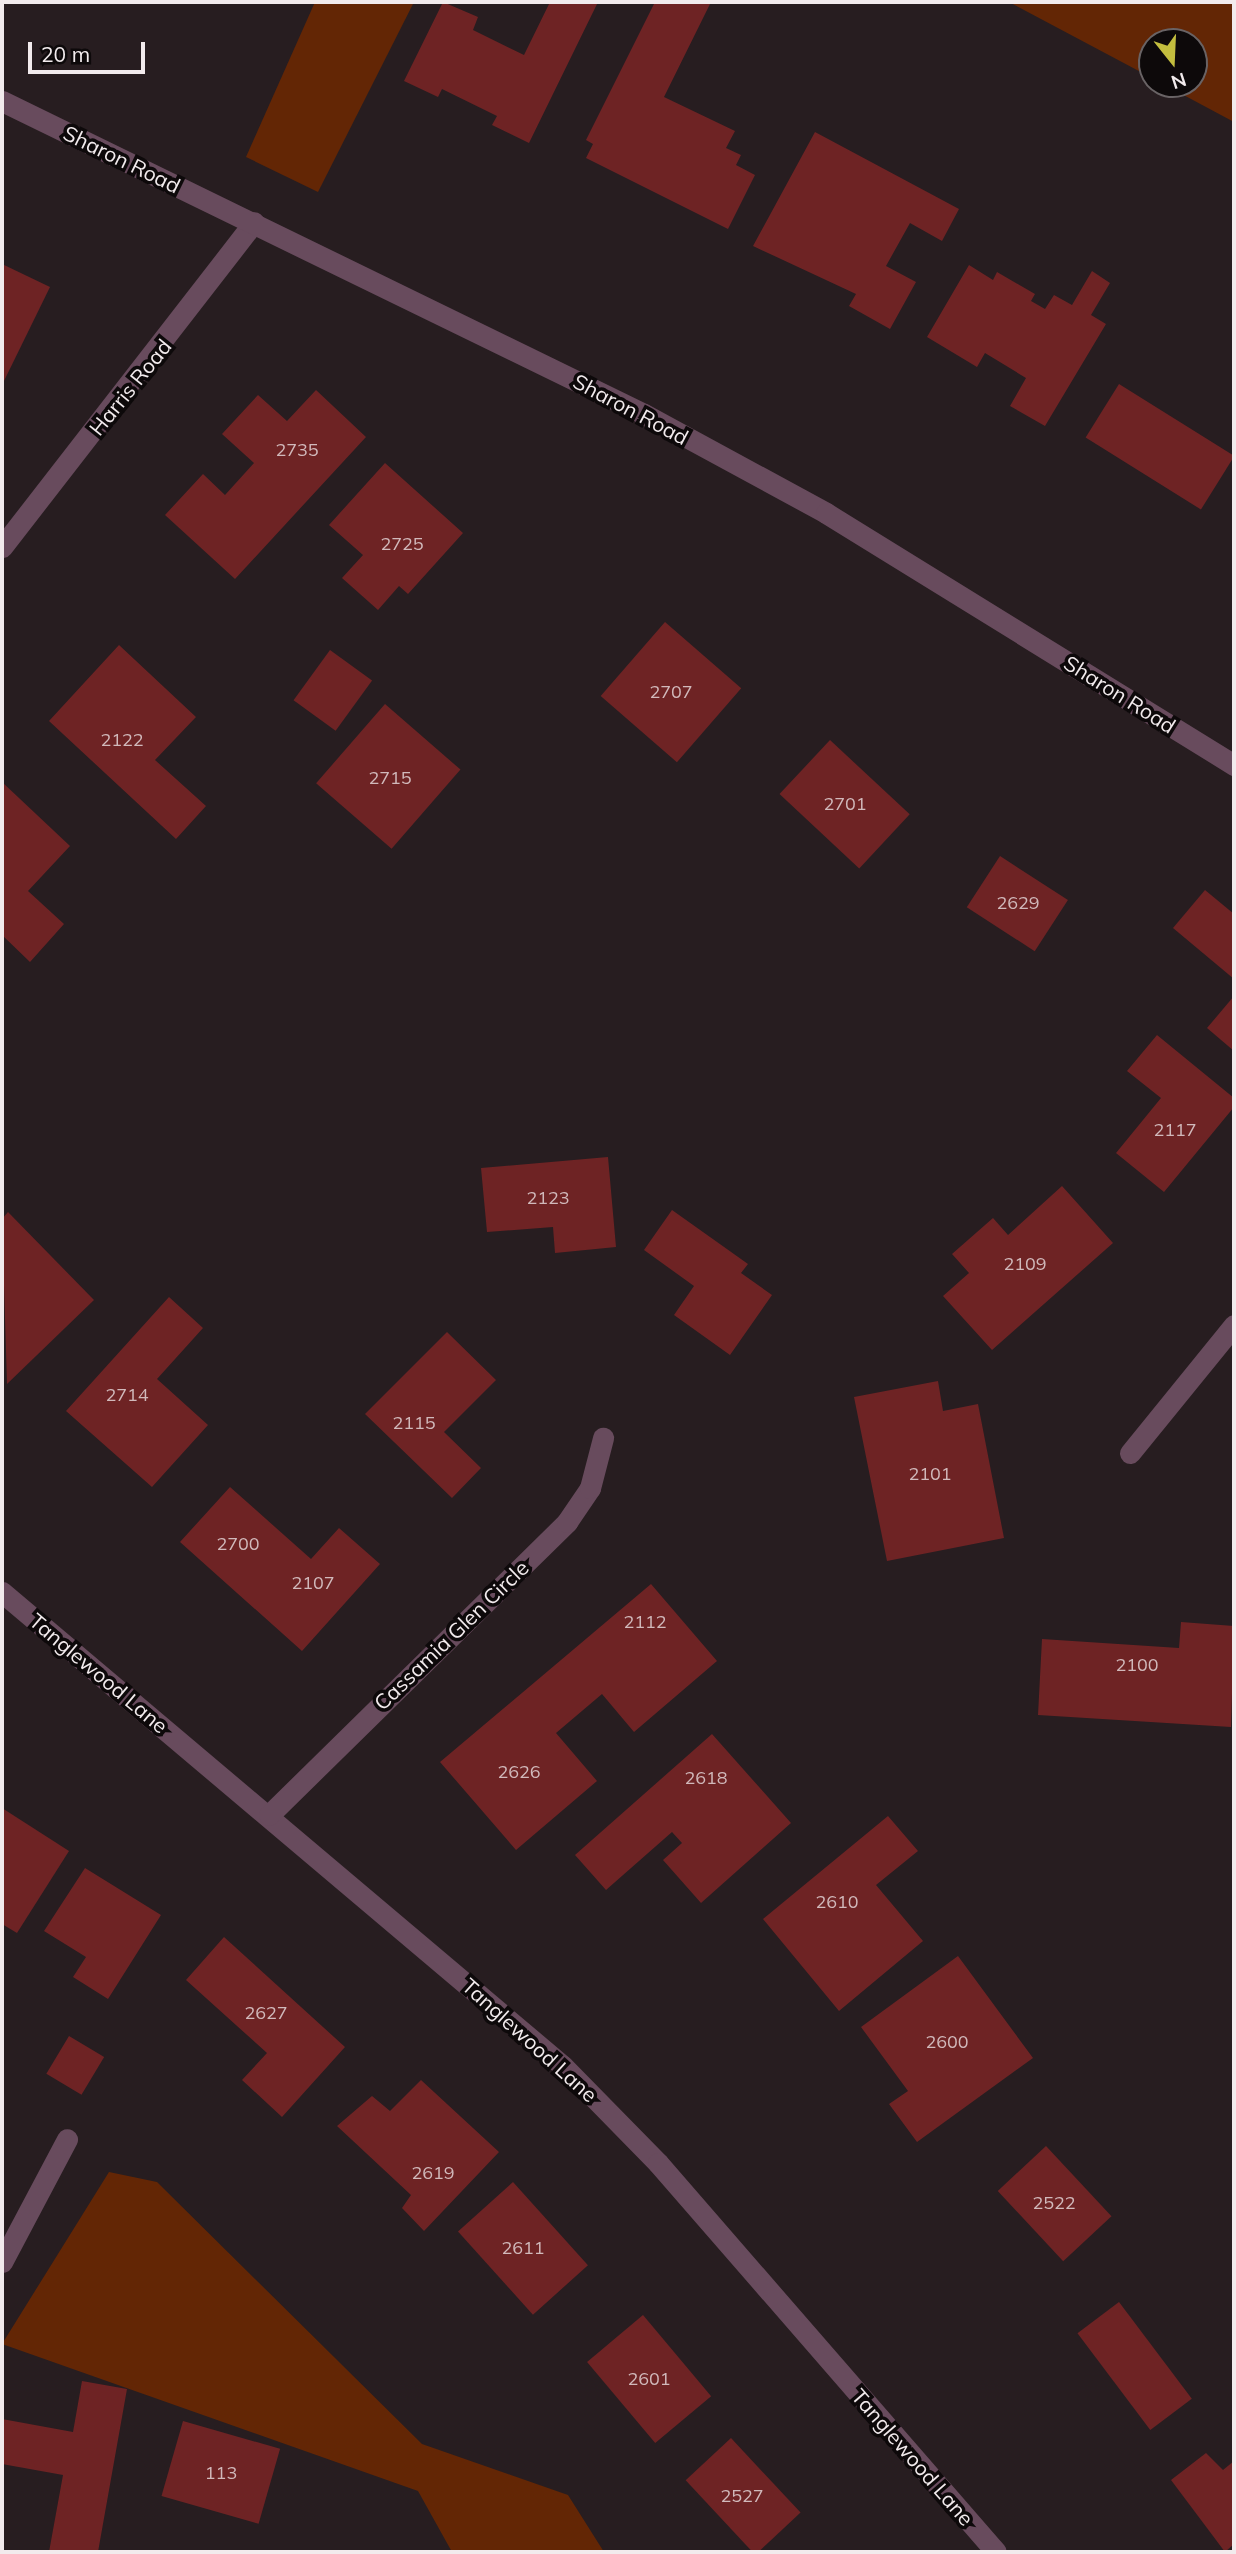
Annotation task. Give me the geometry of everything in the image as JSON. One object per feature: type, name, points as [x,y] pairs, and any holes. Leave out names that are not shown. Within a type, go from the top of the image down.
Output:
[{"type":"street","name":"Sharon Road","points":[[2,101],[637,410],[826,513],[1234,765]]},
{"type":"street","name":"Harris Road","points":[[2,547],[254,222]]},
{"type":"street","points":[[1130,1453],[1234,1325]]},
{"type":"street","name":"Cassamia Glen Circle","points":[[269,1815],[567,1522],[590,1488],[603,1438]]},
{"type":"street","name":"Tanglewood Lane","points":[[2,1592],[548,2053],[647,2151],[996,2552]]},
{"type":"street","points":[[2,2262],[67,2139]]},
{"type":"shaded area","points":[[315,2],[414,2],[318,192],[246,157]]},
{"type":"shaded area","points":[[1009,2],[1234,2],[1234,122],[1189,98],[1208,98],[1208,28],[1138,28],[1138,71]]},
{"type":"shaded area","points":[[109,2172],[157,2182],[422,2444],[568,2495],[604,2552],[452,2552],[418,2491],[2,2344]]},
{"type":"building","points":[[443,2],[478,17],[473,30],[524,55],[550,2],[598,2],[529,143],[492,125],[497,116],[442,89],[438,97],[404,81]]},
{"type":"building","points":[[655,2],[710,4],[664,97],[735,131],[726,148],[741,155],[736,165],[755,175],[728,229],[586,158],[593,144],[586,140]]},
{"type":"building","points":[[815,132],[959,209],[942,241],[910,223],[886,266],[916,282],[890,329],[849,306],[856,294],[753,246]]},
{"type":"building","points":[[2,264],[50,287],[2,385]]},
{"type":"building","points":[[969,265],[993,280],[997,272],[1035,294],[1031,301],[1045,309],[1054,295],[1072,305],[1092,271],[1110,283],[1091,315],[1106,324],[1045,426],[1010,406],[1026,378],[985,353],[977,367],[927,337]]},
{"type":"building","points":[[1119,384],[1234,456],[1201,509],[1086,437]]},
{"type":"building","points":[[316,390],[366,437],[235,579],[165,515],[203,474],[225,495],[254,463],[222,434],[258,395],[287,421]]},
{"type":"building","points":[[385,463],[463,533],[408,594],[399,586],[378,610],[342,578],[363,555],[329,525]]},
{"type":"building","points":[[665,622],[741,688],[677,762],[601,696]]},
{"type":"building","points":[[119,645],[196,717],[155,760],[206,806],[176,839],[49,721]]},
{"type":"building","points":[[330,650],[372,681],[336,731],[294,700]]},
{"type":"building","points":[[385,704],[460,770],[392,849],[316,783]]},
{"type":"building","points":[[830,740],[910,814],[859,868],[780,794]]},
{"type":"building","points":[[2,782],[70,846],[28,891],[64,924],[30,962],[2,935]]},
{"type":"building","points":[[1000,856],[1068,900],[1035,951],[967,907]]},
{"type":"building","points":[[1205,890],[1234,914],[1234,979],[1173,928]]},
{"type":"building","points":[[1234,996],[1234,1051],[1207,1028]]},
{"type":"building","points":[[1157,1035],[1234,1098],[1234,1107],[1164,1192],[1116,1153],[1161,1098],[1127,1071]]},
{"type":"building","points":[[608,1157],[616,1247],[555,1253],[553,1227],[487,1232],[481,1168]]},
{"type":"building","points":[[1062,1186],[1113,1243],[992,1350],[943,1296],[969,1273],[952,1254],[993,1218],[1008,1235]]},
{"type":"building","points":[[672,1210],[748,1264],[741,1273],[772,1295],[730,1355],[674,1315],[694,1286],[644,1250]]},
{"type":"building","points":[[8,1212],[94,1300],[7,1384],[2,1219]]},
{"type":"building","points":[[169,1297],[203,1328],[157,1379],[208,1425],[152,1487],[66,1411]]},
{"type":"building","points":[[447,1332],[496,1380],[444,1432],[481,1468],[452,1498],[365,1414]]},
{"type":"building","points":[[938,1381],[943,1411],[978,1404],[1004,1538],[887,1561],[854,1397]]},
{"type":"building","points":[[230,1487],[311,1559],[339,1528],[380,1564],[302,1651],[180,1542]]},
{"type":"building","points":[[651,1584],[717,1661],[634,1732],[602,1694],[556,1733],[597,1781],[516,1850],[440,1762]]},
{"type":"building","points":[[1181,1622],[1234,1626],[1231,1727],[1038,1715],[1042,1639],[1179,1648]]},
{"type":"building","points":[[712,1734],[791,1823],[701,1903],[663,1860],[682,1843],[672,1832],[606,1890],[575,1855]]},
{"type":"building","points":[[2,1808],[69,1851],[17,1933],[2,1924]]},
{"type":"building","points":[[888,1816],[918,1851],[876,1885],[923,1941],[839,2011],[763,1919]]},
{"type":"building","points":[[85,1868],[161,1915],[108,1999],[73,1977],[86,1957],[44,1931]]},
{"type":"building","points":[[224,1937],[345,2047],[282,2117],[242,2080],[267,2053],[186,1980]]},
{"type":"building","points":[[958,1956],[1033,2058],[917,2142],[889,2104],[908,2091],[861,2027]]},
{"type":"building","points":[[69,2036],[104,2057],[81,2095],[46,2074]]},
{"type":"building","points":[[421,2080],[499,2152],[424,2231],[402,2208],[411,2195],[337,2126],[372,2096],[390,2111]]},
{"type":"building","points":[[1046,2146],[1111,2216],[1063,2261],[998,2191]]},
{"type":"building","points":[[513,2182],[588,2265],[533,2315],[458,2232]]},
{"type":"building","points":[[1119,2302],[1192,2399],[1150,2430],[1077,2333]]},
{"type":"building","points":[[643,2315],[711,2396],[655,2443],[587,2362]]},
{"type":"building","points":[[82,2381],[127,2389],[98,2552],[49,2552],[63,2475],[2,2464],[2,2419],[73,2432]]},
{"type":"building","points":[[183,2421],[280,2449],[259,2524],[162,2496]]},
{"type":"building","points":[[731,2438],[801,2513],[758,2552],[753,2552],[686,2480]]},
{"type":"building","points":[[1206,2453],[1223,2470],[1234,2461],[1234,2544],[1225,2552],[1171,2480]]}]
